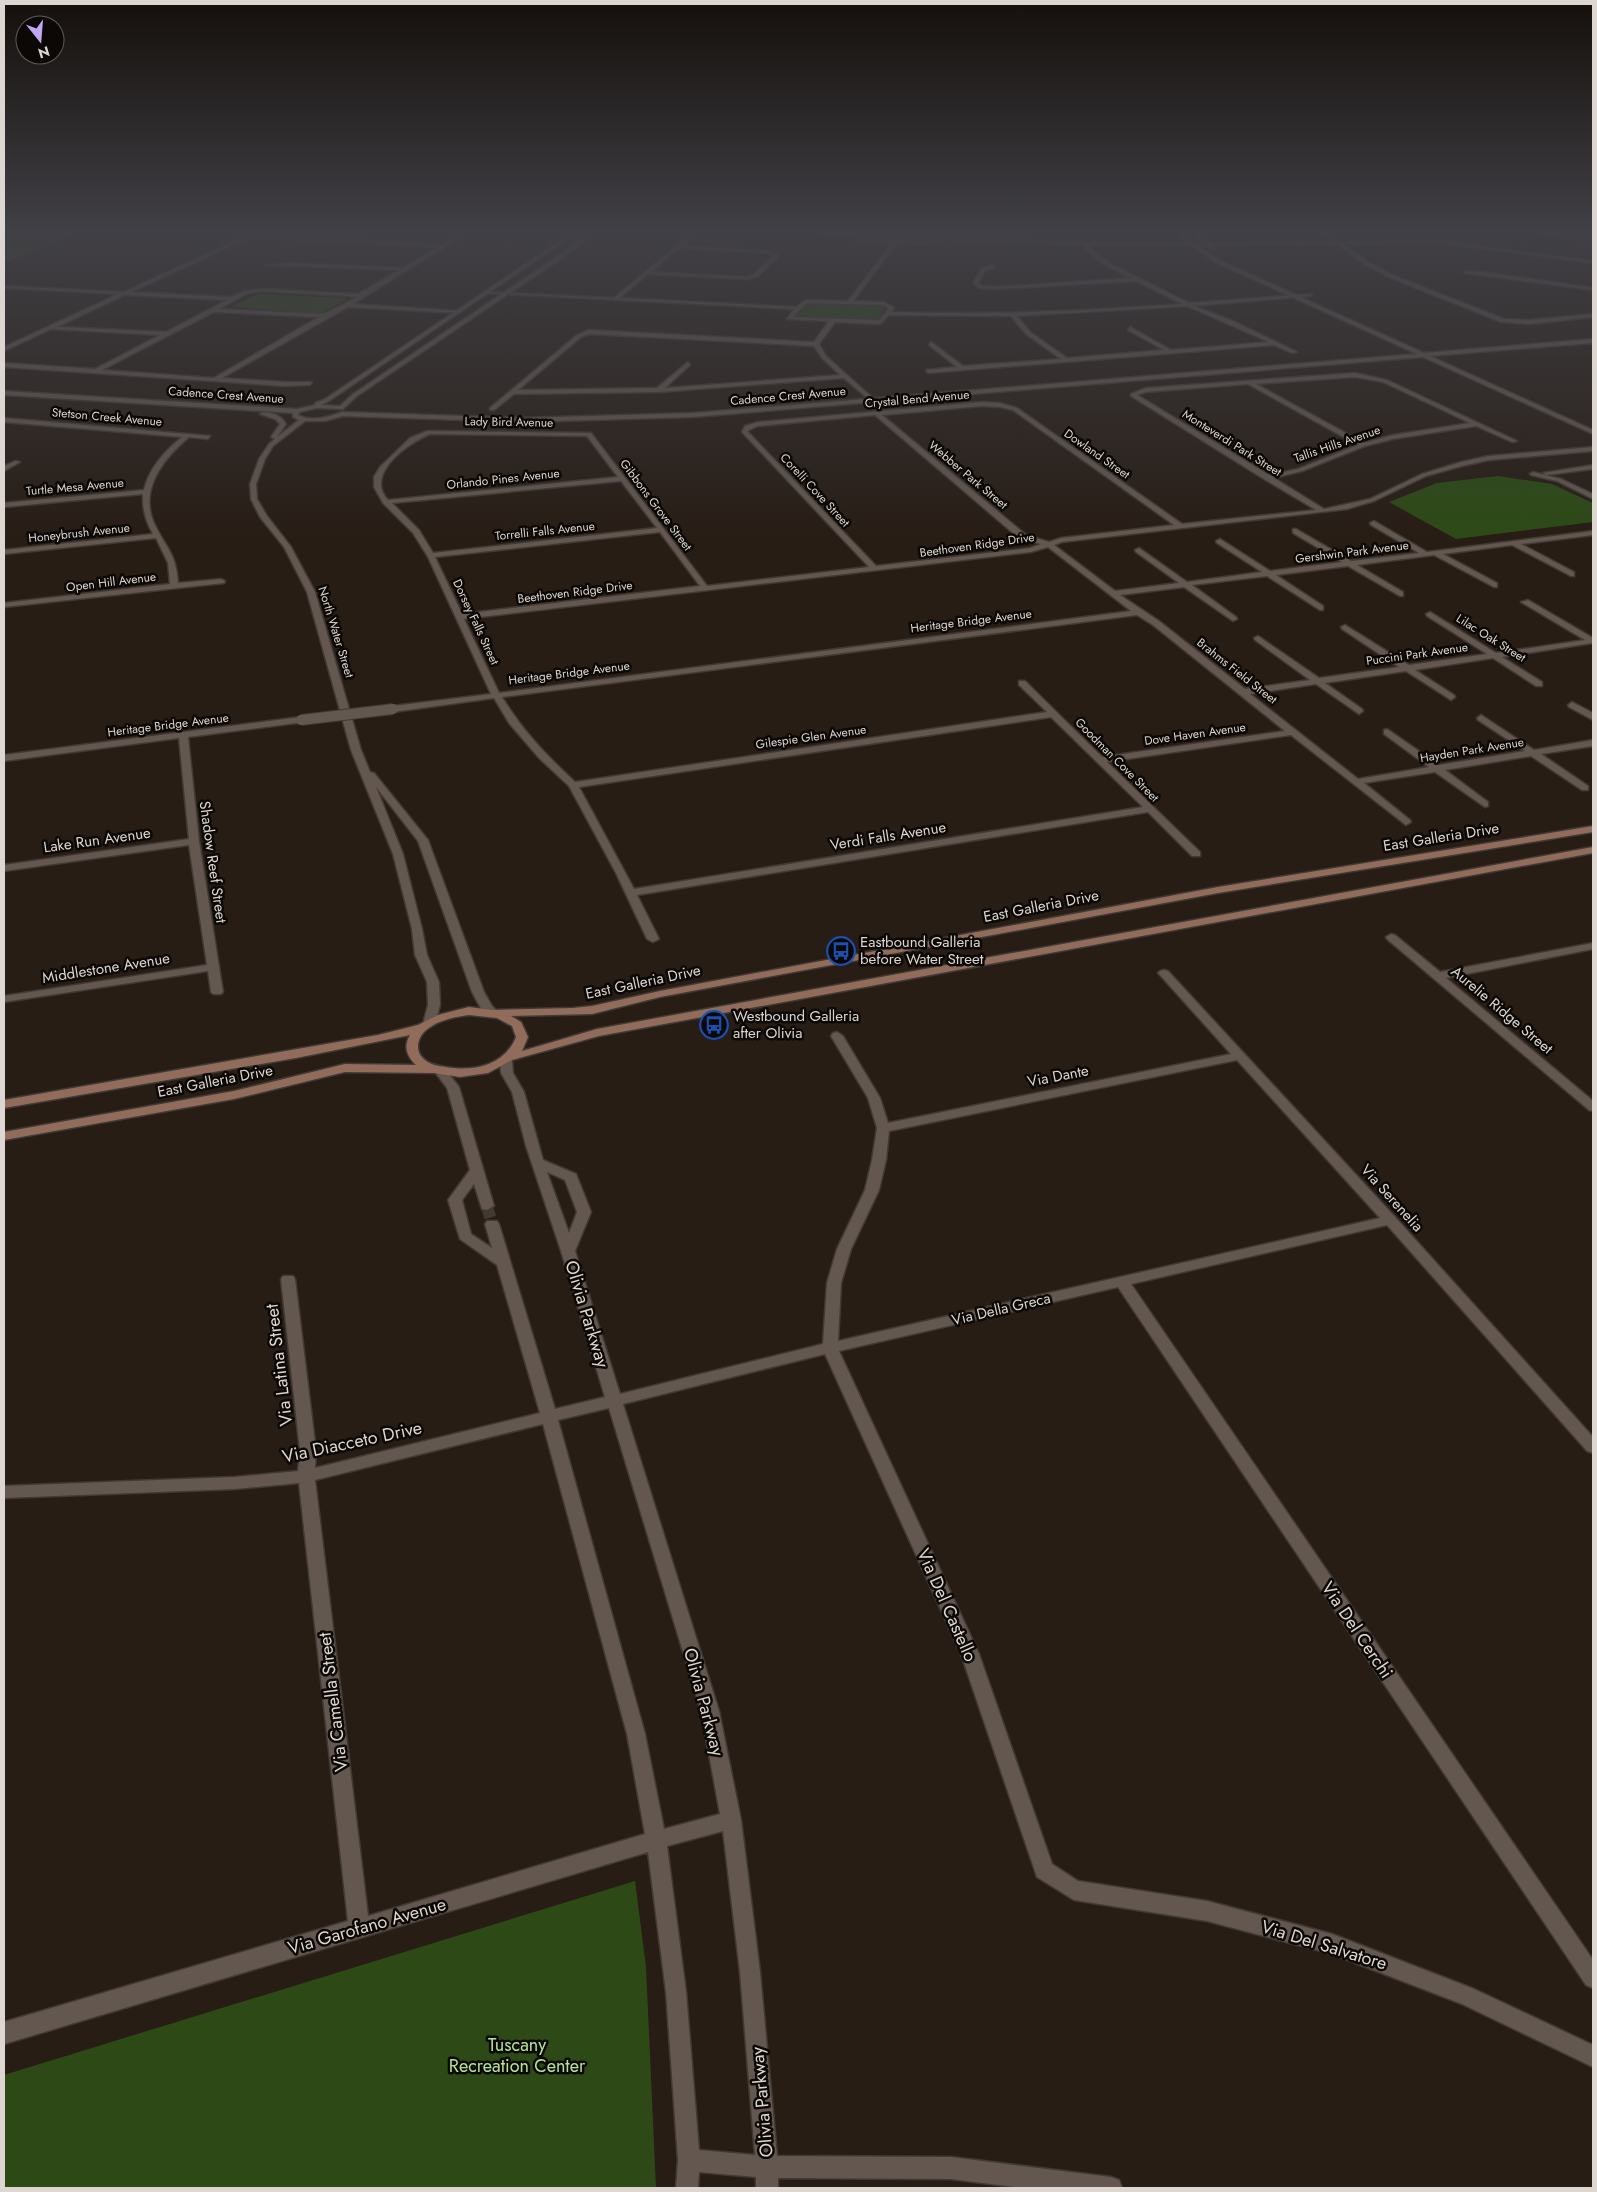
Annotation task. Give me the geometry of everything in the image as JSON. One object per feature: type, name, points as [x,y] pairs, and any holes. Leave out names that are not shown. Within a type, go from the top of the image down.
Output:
[{"type":"main road","name":"East Galleria Drive","points":[[494,1013],[592,1010],[670,992],[1218,890],[1593,829]]},
{"type":"main road","points":[[509,1059],[519,1049],[523,1039],[521,1030],[514,1021],[494,1013],[469,1011],[451,1014],[425,1026],[414,1038],[412,1048],[416,1058],[426,1067],[459,1074],[478,1072],[509,1059],[597,1033],[1593,850]]},
{"type":"main road","name":"East Galleria Drive","points":[[4,1104],[378,1039],[425,1026]]},
{"type":"main road","name":"East Galleria Drive","points":[[4,1136],[234,1095],[345,1068],[360,1066],[437,1070]]},
{"type":"street","points":[[4,349],[40,332]]},
{"type":"street","points":[[133,332],[166,334]]},
{"type":"street","points":[[95,372],[169,332]]},
{"type":"street","points":[[216,379],[298,332]]},
{"type":"street","points":[[427,332],[330,398],[297,411],[295,416],[304,419],[328,419],[342,411],[362,390],[448,332]]},
{"type":"street","points":[[492,409],[579,336],[588,332]]},
{"type":"street","points":[[595,332],[816,344]]},
{"type":"street","points":[[816,344],[824,332]]},
{"type":"street","points":[[1027,332],[1068,360]]},
{"type":"street","points":[[1136,332],[1171,352]]},
{"type":"street","points":[[1251,332],[1294,352]]},
{"type":"street","points":[[1373,332],[1593,432]]},
{"type":"street","name":"Cadence Crest Avenue","points":[[342,411],[463,419],[587,419],[693,415],[1593,341]]},
{"type":"street","points":[[928,371],[1276,343]]},
{"type":"street","points":[[816,344],[824,357],[873,400]]},
{"type":"street","points":[[930,344],[963,369]]},
{"type":"street","points":[[1425,346],[1453,360]]},
{"type":"street","points":[[659,390],[688,364]]},
{"type":"street","points":[[4,365],[310,384]]},
{"type":"street","points":[[1248,382],[1355,375],[1368,376],[1385,381],[1514,441]]},
{"type":"street","points":[[512,392],[659,390],[845,376]]},
{"type":"street","points":[[1248,382],[1363,445]]},
{"type":"street","name":"Monteverdi Park Street","points":[[1248,382],[1136,392],[1133,395],[1266,478],[1323,510]]},
{"type":"street","points":[[1505,392],[1528,393]]},
{"type":"street","name":"Cadence Crest Avenue","points":[[4,393],[297,411]]},
{"type":"street","points":[[157,402],[167,406],[276,417],[283,424],[275,434],[271,445]]},
{"type":"street","name":"Crystal Bend Avenue","points":[[747,426],[982,404],[1000,405]]},
{"type":"street","name":"Dowland Street","points":[[1000,405],[1015,409],[1180,526]]},
{"type":"street","points":[[310,407],[324,406],[342,411]]},
{"type":"street","name":"Webber Park Street","points":[[877,414],[1023,537],[1049,544]]},
{"type":"street","name":"North Water Street","points":[[304,419],[271,445],[256,472],[253,484],[254,498],[264,518],[287,547],[310,592],[356,750],[398,854],[418,929],[422,955],[434,982],[434,1006],[425,1026]]},
{"type":"street","name":"Stetson Creek Avenue","points":[[4,420],[208,437]]},
{"type":"street","name":"Tallis Hills Avenue","points":[[1266,478],[1300,470],[1363,445],[1394,437],[1474,424]]},
{"type":"street","name":"Corelli Cove Street","points":[[747,426],[744,431],[875,570]]},
{"type":"street","name":"Lady Bird Avenue","points":[[429,432],[589,434]]},
{"type":"street","name":"Dorsey Falls Street","points":[[429,432],[412,439],[382,468],[378,477],[377,487],[385,502],[416,532],[430,555],[496,695],[512,721],[536,749],[573,785],[631,893],[653,939]]},
{"type":"street","name":"Gibbons Grove Street","points":[[589,434],[706,588]]},
{"type":"street","points":[[174,586],[173,566],[169,555],[149,519],[148,492],[156,469],[173,448],[187,436]]},
{"type":"street","name":"Beethoven Ridge Drive","points":[[1489,458],[1505,451],[1593,442]]},
{"type":"street","name":"Beethoven Ridge Drive","points":[[459,617],[875,570],[1031,550],[1062,540],[1347,507],[1372,500],[1424,475],[1461,464],[1489,458],[1593,449]]},
{"type":"street","points":[[4,468],[17,462]]},
{"type":"street","points":[[1593,467],[1533,474],[1559,480],[1593,497]]},
{"type":"street","name":"Orlando Pines Avenue","points":[[385,502],[623,479]]},
{"type":"street","name":"Turtle Mesa Avenue","points":[[4,505],[148,492]]},
{"type":"street","points":[[1374,523],[1426,554]]},
{"type":"street","name":"Torrelli Falls Avenue","points":[[430,555],[662,530]]},
{"type":"street","points":[[1296,531],[1400,594]]},
{"type":"street","name":"Gershwin Park Avenue","points":[[1114,593],[1591,534]]},
{"type":"street","name":"Honeybrush Avenue","points":[[4,552],[157,536]]},
{"type":"street","points":[[1220,541],[1320,608]]},
{"type":"street","points":[[1513,543],[1571,574]]},
{"type":"street","name":"Brahms Field Street","points":[[1049,544],[1138,612],[1156,623],[1406,822]]},
{"type":"street","points":[[1139,550],[1233,618]]},
{"type":"street","points":[[1436,552],[1494,585]]},
{"type":"street","name":"Open Hill Avenue","points":[[4,605],[221,580]]},
{"type":"street","points":[[1525,602],[1593,641]]},
{"type":"street","name":"Heritage Bridge Avenue","points":[[4,758],[1138,612]]},
{"type":"street","name":"Lilac Oak Street","points":[[1430,614],[1539,684]]},
{"type":"street","points":[[1345,627],[1451,697]]},
{"type":"street","points":[[1258,638],[1359,711]]},
{"type":"street","name":"Puccini Park Avenue","points":[[1244,692],[1593,641]]},
{"type":"street","name":"Goodman Cove Street","points":[[1022,683],[1196,854]]},
{"type":"street","points":[[1572,704],[1593,718]]},
{"type":"street","name":"Gilespie Glen Avenue","points":[[573,785],[1054,714]]},
{"type":"street","points":[[1481,718],[1585,788]]},
{"type":"street","name":"Dove Haven Avenue","points":[[1100,760],[1294,732]]},
{"type":"street","points":[[1387,732],[1485,804]]},
{"type":"street","name":"Shadow Reef Street","points":[[183,735],[194,841],[217,992]]},
{"type":"street","name":"Hayden Park Avenue","points":[[1355,782],[1593,743]]},
{"type":"street","name":"North Water Street","points":[[363,765],[423,840],[478,992],[487,1008],[494,1013]]},
{"type":"street","name":"Verdi Falls Avenue","points":[[631,893],[1150,810]]},
{"type":"street","name":"Lake Run Avenue","points":[[4,868],[194,841]]},
{"type":"street","name":"Aurelie Ridge Street","points":[[1391,937],[1593,1107]]},
{"type":"street","points":[[1438,976],[1593,946]]},
{"type":"street","name":"Middlestone Avenue","points":[[4,999],[212,967]]},
{"type":"street","name":"Via Serenelia","points":[[1164,973],[1390,1220],[1593,1447]]},
{"type":"street","points":[[830,1348],[834,1283],[844,1249],[872,1190],[879,1160],[882,1128],[874,1098],[837,1036]]},
{"type":"street","name":"Via Dante","points":[[882,1128],[1240,1056]]},
{"type":"street","name":"Olivia Parkway","points":[[509,1059],[507,1073],[518,1092],[538,1162],[568,1251],[710,1711],[731,1820],[750,1972],[767,2178]]},
{"type":"street","points":[[437,1070],[453,1087],[486,1206]]},
{"type":"street","name":"Olivia Parkway","points":[[538,1162],[571,1177],[584,1212],[568,1251]]},
{"type":"street","points":[[476,1172],[455,1200],[465,1236],[505,1264]]},
{"type":"street","name":"Via Della Greca","points":[[613,1400],[830,1348],[1390,1220]]},
{"type":"street","points":[[492,1224],[549,1417],[636,1734],[656,1840],[676,1992],[689,2160],[687,2188]]},
{"type":"street","name":"Via Latina Street","points":[[288,1279],[308,1451],[306,1476]]},
{"type":"street","name":"Via Del Cerchi","points":[[1121,1281],[1593,1978]]},
{"type":"street","name":"Via Del Castello","points":[[830,1348],[970,1654],[1044,1870]]},
{"type":"street","name":"Via Diacceto Drive","points":[[4,1492],[235,1483],[306,1476],[613,1400]]},
{"type":"street","name":"Via Camella Street","points":[[306,1476],[359,1928]]},
{"type":"street","name":"Via Garofano Avenue","points":[[4,2033],[656,1840],[731,1820]]},
{"type":"street","name":"Via Del Salvatore","points":[[1044,1870],[1074,1890],[1207,1911],[1332,1944],[1467,1996],[1593,2056]]},
{"type":"street","name":"Olivia Parkway","points":[[689,2160],[767,2178],[951,2168],[1112,2188]]},
{"type":"green space","points":[[1498,476],[1552,484],[1593,503],[1593,522],[1456,539],[1389,502],[1437,483]]},
{"type":"green space","name":"Tuscany Recreation Center","points":[[635,1881],[646,1967],[656,2188],[4,2188],[4,2075]]},
{"type":"tunnel","points":[[487,1206],[492,1224]]},
{"type":"place","name":"Eastbound Galleria before Water Street","points":[[841,951]]},
{"type":"place","name":"Westbound Galleria after Olivia","points":[[714,1025]]}]
